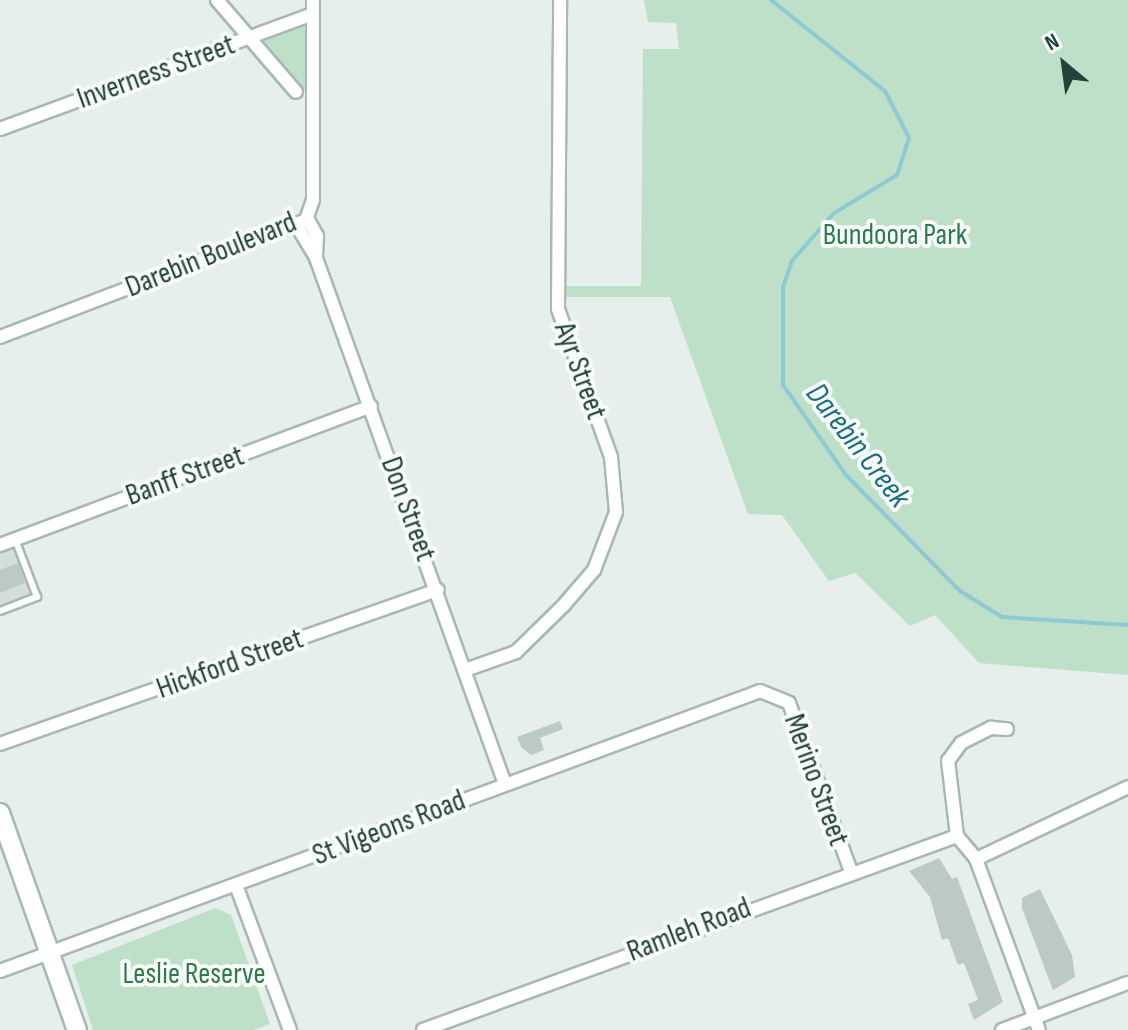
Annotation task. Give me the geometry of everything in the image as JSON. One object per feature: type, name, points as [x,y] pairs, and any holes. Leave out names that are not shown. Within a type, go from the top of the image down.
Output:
[{"type":"street","points":[[217,0],[296,92]]},
{"type":"street","name":"Darebin Boulevard","points":[[0,337],[302,222],[313,0]]},
{"type":"street","name":"Ayr Street","points":[[468,669],[516,652],[563,606],[594,570],[616,512],[611,457],[558,309],[560,0]]},
{"type":"street","name":"Inverness Street","points":[[0,129],[312,14]]},
{"type":"street","name":"Don Street","points":[[302,222],[317,236],[316,258],[509,782]]},
{"type":"street","name":"Banff Street","points":[[0,545],[371,406]]},
{"type":"street","name":"Hickford Street","points":[[0,744],[22,740],[438,590]]},
{"type":"street","name":"St Vigeons Road","points":[[0,971],[760,691],[779,693]]},
{"type":"street","name":"Merino Street","points":[[779,693],[850,869]]},
{"type":"street","points":[[1007,729],[991,728],[961,743],[948,761],[957,836],[976,859],[1036,1022]]},
{"type":"street","name":"Hickford Street","points":[[0,754],[22,740]]},
{"type":"street","points":[[976,859],[1128,787]]},
{"type":"street","points":[[0,813],[77,1030]]},
{"type":"street","name":"Ramleh Road","points":[[423,1030],[850,869],[957,836]]},
{"type":"street","points":[[236,885],[290,1030]]},
{"type":"street","points":[[1005,1029],[1036,1022],[1128,983]]},
{"type":"lane","points":[[0,611],[37,597],[15,539]]},
{"type":"shaded area","points":[[17,544],[37,597],[0,611],[0,551]]},
{"type":"green space","name":"Bundoora Park","points":[[644,0],[1128,0],[1128,675],[979,663],[935,615],[910,626],[855,573],[829,581],[782,515],[748,514],[670,297],[563,297],[563,286],[641,286],[643,49],[679,49],[676,23],[648,22]]},
{"type":"green space","points":[[308,24],[308,95],[264,41]]},
{"type":"green space","name":"Leslie Reserve","points":[[215,908],[231,915],[270,1024],[253,1030],[93,1030],[72,965]]},
{"type":"building","points":[[18,563],[25,583],[0,593],[0,570]]},
{"type":"building","points":[[560,721],[563,729],[540,738],[544,750],[531,755],[521,747],[517,737]]},
{"type":"building","points":[[939,858],[952,879],[957,877],[1003,1002],[974,1020],[968,1004],[978,1000],[964,963],[958,965],[948,938],[942,940],[930,897],[909,871]]},
{"type":"building","points":[[1040,889],[1072,955],[1075,977],[1053,990],[1022,908],[1022,898]]},
{"type":"waterway","name":"Darebin Creek","points":[[771,0],[885,91],[909,138],[897,175],[834,213],[792,261],[783,287],[783,385],[846,475],[960,591],[1002,617],[1128,625]]}]
